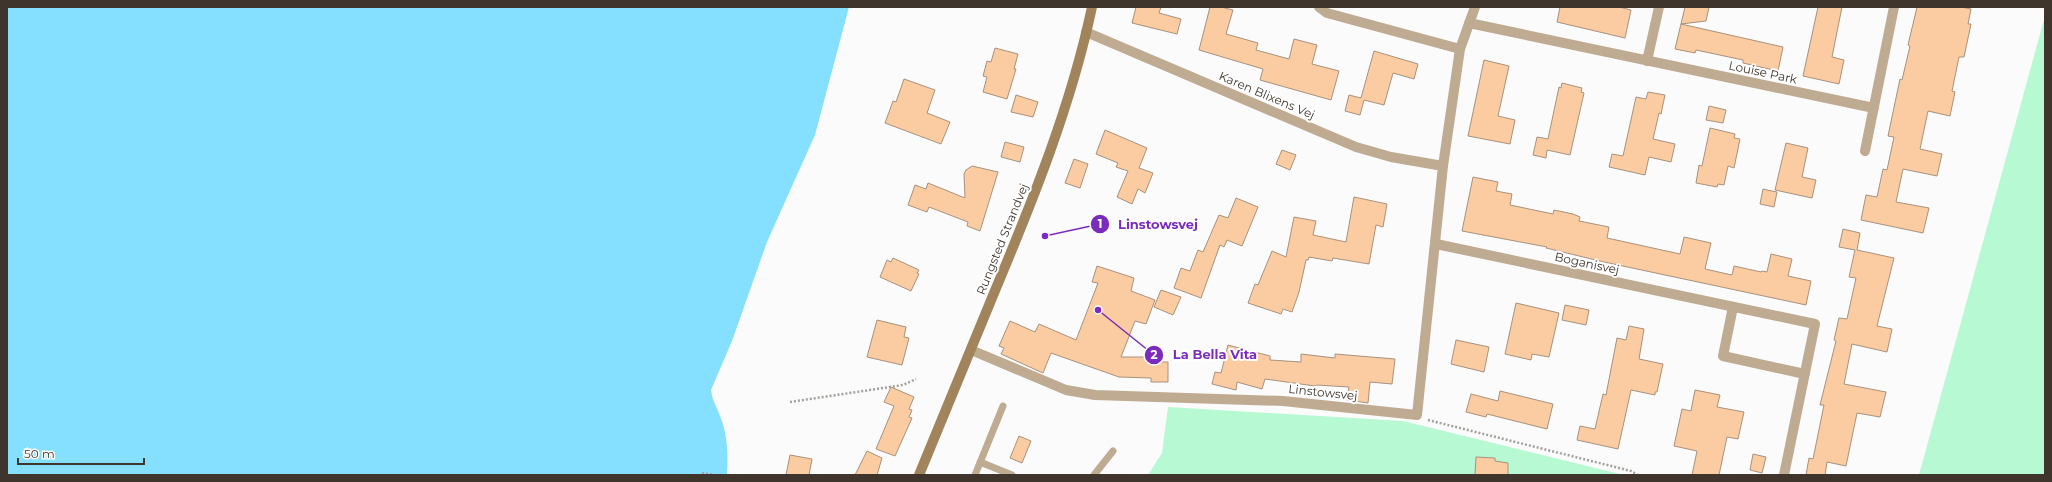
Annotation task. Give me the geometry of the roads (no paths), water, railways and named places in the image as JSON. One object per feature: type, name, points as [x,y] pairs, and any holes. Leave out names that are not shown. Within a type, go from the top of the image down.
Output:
[{"type":"main road","name":"Rungsted Strandvej","points":[[919,475],[1030,207],[1060,125],[1092,7]]},
{"type":"street","points":[[1319,7],[1328,13],[1460,49]]},
{"type":"street","points":[[1436,244],[1443,166],[1460,49],[1475,7]]},
{"type":"street","points":[[1647,61],[1659,7]]},
{"type":"street","points":[[1865,151],[1894,7]]},
{"type":"street","name":"Louise Park","points":[[1469,23],[1874,108]]},
{"type":"street","name":"Karen Blixens Vej","points":[[1086,32],[1356,146],[1391,157],[1443,166]]},
{"type":"street","name":"Linstowsvej","points":[[971,350],[1066,390],[1095,395],[1283,401],[1416,415],[1436,244]]},
{"type":"street","name":"Boganisvej","points":[[1436,244],[1815,324],[1784,475]]},
{"type":"street","points":[[1733,307],[1723,356],[1805,374]]},
{"type":"lane","points":[[975,475],[1003,406]]},
{"type":"lane","points":[[1094,475],[1113,451]]},
{"type":"lane","points":[[980,462],[1012,475]]},
{"type":"water","points":[[7,7],[849,7],[815,135],[767,242],[732,341],[711,390],[713,400],[723,423],[726,438],[727,475],[7,475]]},
{"type":"place","name":"Linstowsvej","points":[[1045,236]]},
{"type":"place","name":"La Bella Vita","points":[[1098,310]]}]
